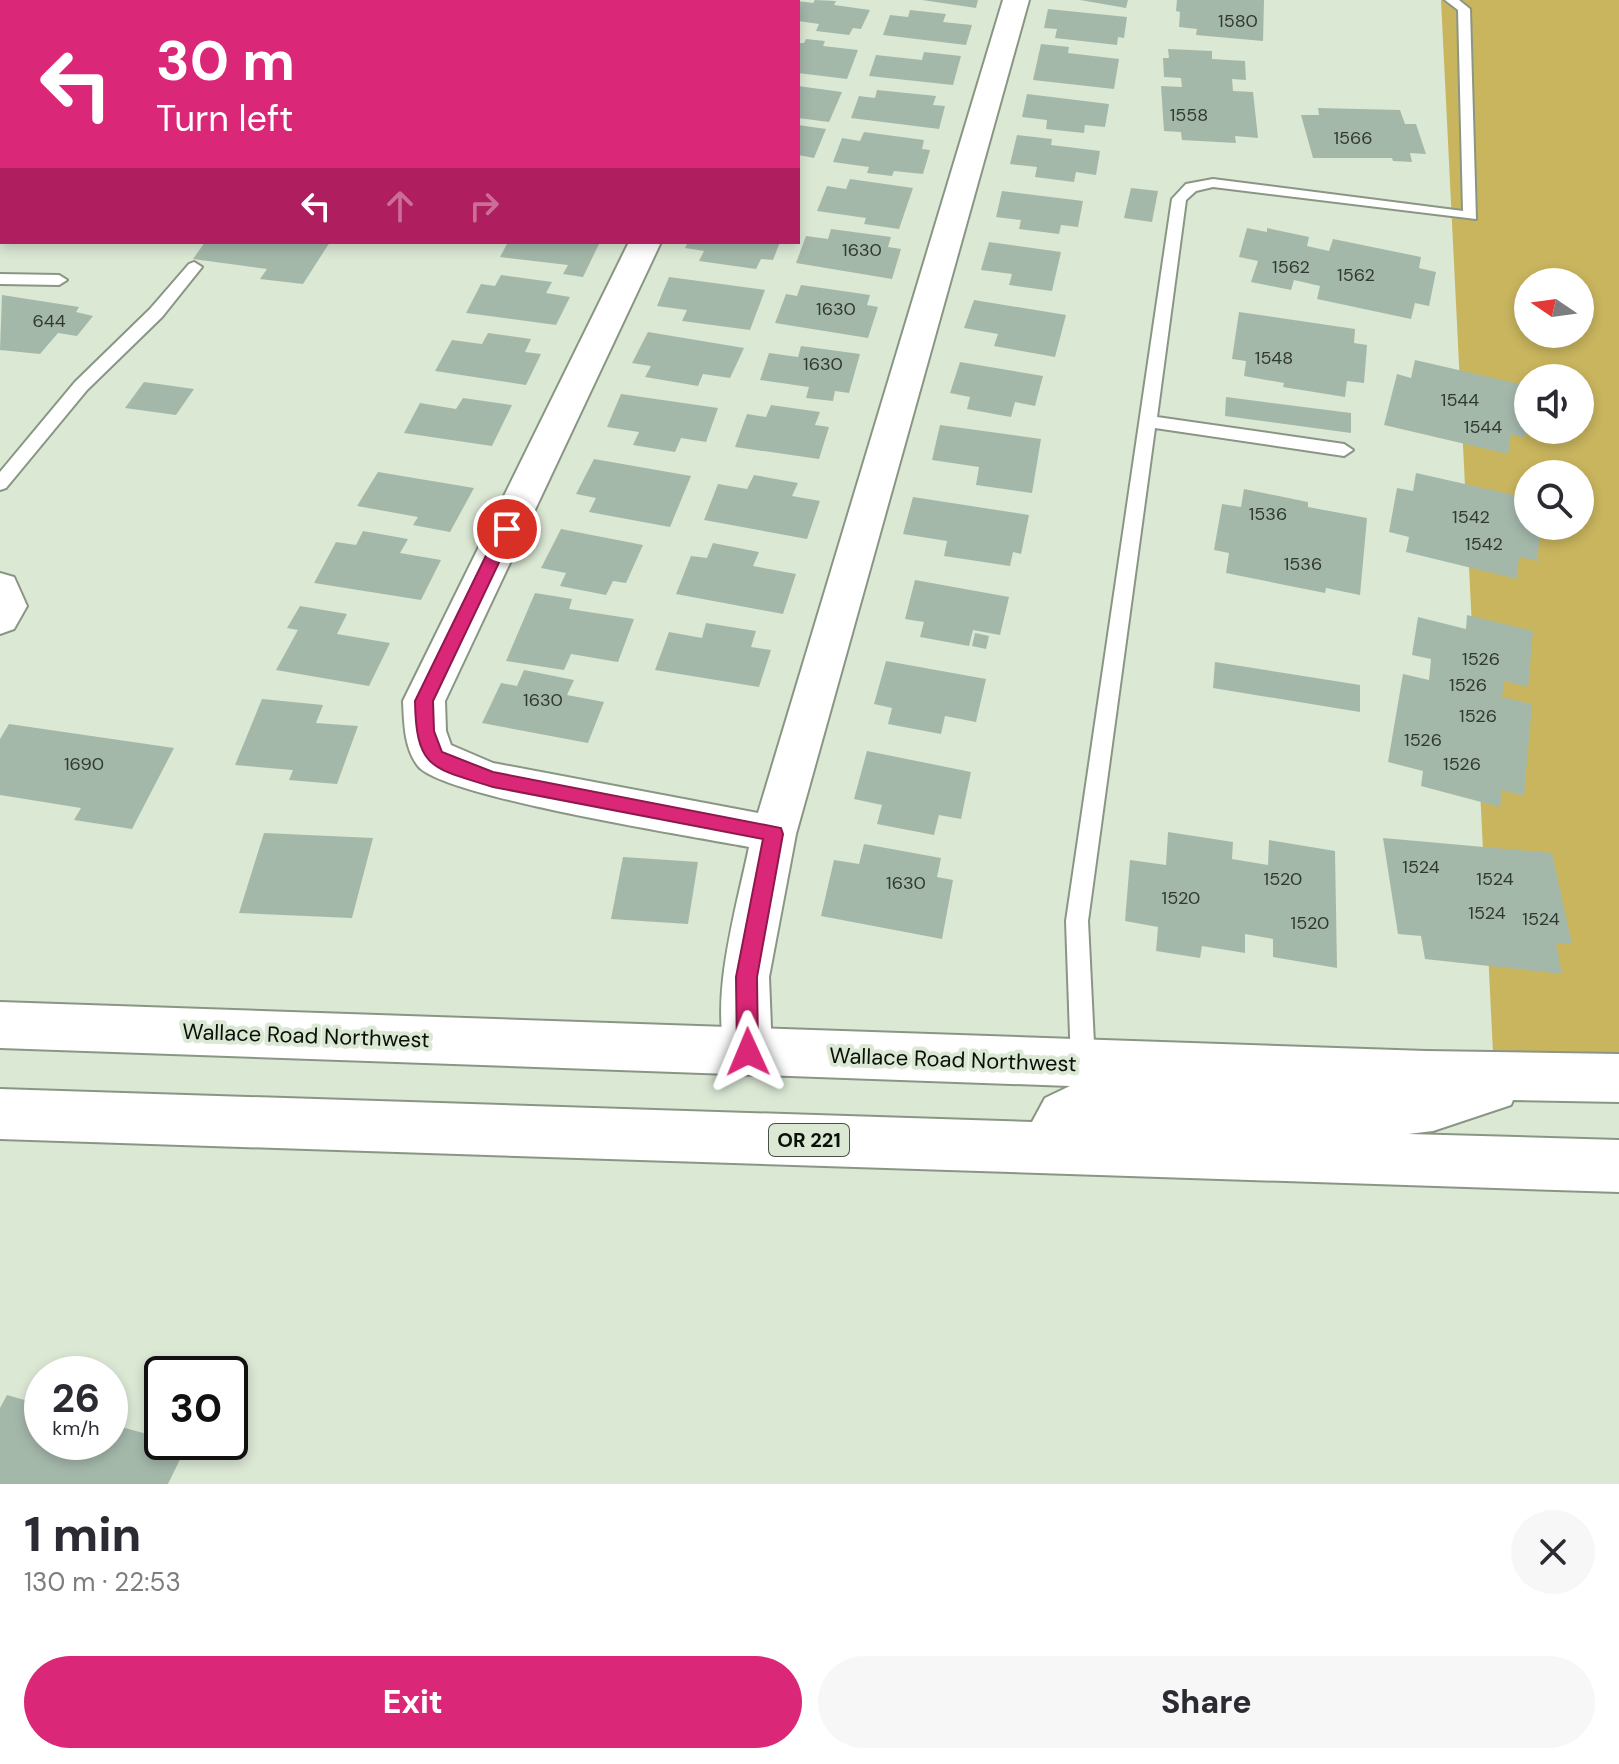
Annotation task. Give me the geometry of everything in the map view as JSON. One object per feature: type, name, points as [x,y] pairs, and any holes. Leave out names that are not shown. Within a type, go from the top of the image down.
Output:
[{"type":"main road","name":"Wallace Road Northwest","points":[[0,1025],[1083,1064],[1619,1078]]},
{"type":"main road","points":[[1048,1149],[1055,1123],[1065,1112],[1075,1108],[1367,1113],[1433,1107],[1530,1076]]},
{"type":"main road","name":"OR 221","points":[[0,1114],[1619,1166]]},
{"type":"street","points":[[748,1052],[746,977],[774,834],[1016,0]]},
{"type":"street","points":[[644,244],[424,701],[425,731],[434,756],[457,768],[493,780],[774,834]]},
{"type":"street","points":[[0,587],[7,606],[0,619]]},
{"type":"lane","points":[[1083,1064],[1077,921],[1179,199],[1191,187],[1213,183],[1471,216],[1464,9],[1451,0]]},
{"type":"lane","points":[[0,484],[81,386],[156,313],[194,267]]},
{"type":"lane","points":[[0,279],[59,280]]},
{"type":"lane","points":[[1147,421],[1344,450]]},
{"type":"shaded area","points":[[1441,0],[1619,0],[1619,1088],[1495,1093]]},
{"type":"building","points":[[815,0],[836,1],[834,5],[870,10],[861,29],[853,28],[849,35],[816,31],[819,24],[800,21],[800,1],[813,3]]},
{"type":"building","points":[[922,0],[978,0],[976,8]]},
{"type":"building","points":[[1080,0],[1128,0],[1126,8]]},
{"type":"building","points":[[1177,0],[1264,0],[1263,41],[1196,35],[1197,29],[1179,27]]},
{"type":"building","points":[[1048,9],[1127,17],[1124,38],[1118,37],[1117,45],[1055,38],[1057,29],[1044,28]]},
{"type":"building","points":[[910,10],[946,14],[943,22],[972,25],[966,45],[883,35],[890,15],[908,17]]},
{"type":"building","points":[[806,39],[825,41],[823,46],[858,50],[847,79],[800,73],[800,43]]},
{"type":"building","points":[[1041,44],[1069,47],[1068,53],[1119,59],[1114,89],[1033,80]]},
{"type":"building","points":[[1168,49],[1212,51],[1212,59],[1245,61],[1246,80],[1232,79],[1233,91],[1253,92],[1258,138],[1235,136],[1236,143],[1182,140],[1181,132],[1164,131],[1161,86],[1182,87],[1181,78],[1164,77],[1163,58],[1169,58]]},
{"type":"building","points":[[924,52],[961,56],[953,85],[869,76],[876,55],[922,60]]},
{"type":"building","points":[[800,86],[842,92],[829,122],[800,118]]},
{"type":"building","points":[[877,90],[936,96],[933,105],[945,106],[939,129],[851,118],[859,96],[875,98]]},
{"type":"building","points":[[1027,94],[1109,104],[1105,127],[1085,125],[1084,133],[1046,129],[1047,120],[1022,117]]},
{"type":"building","points":[[1318,108],[1400,110],[1405,124],[1416,124],[1426,154],[1410,153],[1412,162],[1393,161],[1392,158],[1313,158],[1301,115],[1319,115]]},
{"type":"building","points":[[800,125],[826,129],[814,158],[800,155]]},
{"type":"building","points":[[864,132],[924,140],[922,149],[930,150],[923,174],[894,171],[892,176],[867,173],[869,167],[833,162],[842,138],[860,141]]},
{"type":"building","points":[[1017,135],[1052,139],[1051,145],[1100,151],[1096,175],[1076,172],[1074,182],[1035,177],[1037,167],[1010,164]]},
{"type":"building","points":[[850,179],[913,188],[899,229],[864,224],[866,218],[817,211],[827,186],[846,189]]},
{"type":"building","points":[[1131,188],[1158,191],[1152,222],[1124,218]]},
{"type":"building","points":[[1002,191],[1083,201],[1078,227],[1061,225],[1059,234],[1019,229],[1021,220],[996,217]]},
{"type":"building","points":[[1247,228],[1267,232],[1267,228],[1309,237],[1307,246],[1329,251],[1333,239],[1421,257],[1419,268],[1436,272],[1429,306],[1415,303],[1411,319],[1317,299],[1320,286],[1294,280],[1291,290],[1251,282],[1258,261],[1239,257]]},
{"type":"building","points":[[831,229],[891,237],[888,247],[901,249],[892,279],[796,263],[806,236],[828,239]]},
{"type":"building","points":[[989,242],[1061,252],[1052,291],[1009,285],[1012,274],[981,270]]},
{"type":"building","points":[[204,244],[329,244],[303,284],[260,279],[267,269],[193,259]]},
{"type":"building","points":[[507,244],[599,244],[583,277],[563,274],[568,265],[500,257]]},
{"type":"building","points":[[687,244],[779,244],[773,260],[761,259],[756,269],[699,261],[704,251],[685,248]]},
{"type":"building","points":[[501,275],[552,282],[546,293],[570,297],[556,325],[466,313],[481,284],[495,286]]},
{"type":"building","points":[[669,277],[765,290],[750,330],[682,321],[687,310],[657,306]]},
{"type":"building","points":[[801,285],[870,295],[867,305],[878,307],[868,338],[775,323],[786,294],[797,296]]},
{"type":"building","points":[[2,295],[79,307],[76,312],[93,316],[77,336],[58,333],[40,354],[0,350]]},
{"type":"building","points":[[974,300],[1066,315],[1055,357],[994,346],[998,334],[964,328]]},
{"type":"building","points":[[1239,312],[1355,329],[1354,343],[1367,345],[1364,383],[1347,381],[1345,397],[1283,387],[1284,383],[1244,376],[1246,361],[1232,359]]},
{"type":"building","points":[[648,332],[744,348],[730,378],[703,374],[698,386],[645,377],[651,366],[632,363]]},
{"type":"building","points":[[488,333],[531,339],[525,352],[541,354],[526,385],[435,371],[452,340],[482,344]]},
{"type":"building","points":[[801,346],[860,354],[849,393],[835,391],[833,401],[806,398],[809,387],[760,380],[769,353],[798,357]]},
{"type":"building","points":[[1415,360],[1514,383],[1514,435],[1511,434],[1508,454],[1384,425],[1397,374],[1411,378]]},
{"type":"building","points":[[960,362],[1043,376],[1035,406],[1015,402],[1011,417],[967,409],[970,397],[950,393]]},
{"type":"building","points":[[144,382],[194,389],[176,415],[125,408]]},
{"type":"building","points":[[621,394],[718,408],[706,442],[681,438],[675,452],[633,445],[639,432],[607,427]]},
{"type":"building","points":[[1226,397],[1351,413],[1351,433],[1225,416]]},
{"type":"building","points":[[463,398],[512,405],[492,446],[404,433],[420,403],[456,409]]},
{"type":"building","points":[[771,405],[820,412],[815,425],[829,427],[819,459],[735,447],[747,414],[766,417]]},
{"type":"building","points":[[940,425],[1041,439],[1032,493],[976,485],[979,467],[932,460]]},
{"type":"building","points":[[594,459],[691,476],[670,527],[589,512],[596,498],[576,494]]},
{"type":"building","points":[[378,472],[474,488],[450,532],[413,525],[418,517],[357,506]]},
{"type":"building","points":[[1416,473],[1514,495],[1514,540],[1539,540],[1537,561],[1519,557],[1517,579],[1406,552],[1409,537],[1389,532],[1397,488],[1413,491]]},
{"type":"building","points":[[754,475],[798,483],[792,496],[820,501],[807,539],[704,520],[718,484],[747,489]]},
{"type":"building","points":[[1244,489],[1308,502],[1308,507],[1367,518],[1360,595],[1326,588],[1325,593],[1226,573],[1229,553],[1214,550],[1222,504],[1241,507]]},
{"type":"building","points":[[913,497],[1029,515],[1021,554],[1013,552],[1010,566],[944,556],[947,541],[903,534]]},
{"type":"building","points":[[561,529],[643,545],[626,583],[613,581],[606,595],[560,586],[566,573],[541,568]]},
{"type":"building","points":[[363,531],[408,539],[400,553],[441,560],[421,600],[314,583],[336,542],[356,545]]},
{"type":"building","points":[[713,543],[759,552],[753,566],[796,574],[783,614],[676,594],[691,556],[707,558]]},
{"type":"building","points":[[915,580],[1009,597],[1000,635],[973,630],[969,646],[920,637],[924,622],[905,619]]},
{"type":"building","points":[[535,593],[572,599],[569,609],[634,619],[618,662],[571,654],[564,670],[506,661]]},
{"type":"building","points":[[300,606],[347,614],[337,634],[390,643],[369,686],[276,670],[298,630],[287,628]]},
{"type":"building","points":[[1467,615],[1533,631],[1528,687],[1504,681],[1502,697],[1532,704],[1524,796],[1502,790],[1500,807],[1421,786],[1423,771],[1388,762],[1403,674],[1429,680],[1431,659],[1412,655],[1418,617],[1466,629]]},
{"type":"building","points":[[706,623],[756,631],[751,647],[771,650],[759,687],[655,670],[669,632],[702,638]]},
{"type":"building","points":[[975,633],[989,636],[986,649],[972,646]]},
{"type":"building","points":[[886,661],[986,679],[976,722],[945,716],[941,734],[888,724],[892,708],[874,704]]},
{"type":"building","points":[[1215,662],[1360,685],[1360,712],[1213,688]]},
{"type":"building","points":[[524,670],[574,680],[567,695],[604,702],[588,743],[482,723],[501,683],[517,686]]},
{"type":"building","points":[[262,699],[323,705],[316,723],[358,726],[337,784],[289,780],[293,770],[235,765]]},
{"type":"building","points":[[9,724],[174,748],[132,829],[74,820],[81,808],[0,795],[0,739]]},
{"type":"building","points":[[867,751],[971,772],[961,819],[939,815],[934,835],[877,824],[882,805],[854,799]]},
{"type":"building","points":[[1168,832],[1233,842],[1232,859],[1268,865],[1269,840],[1335,851],[1337,968],[1273,957],[1273,939],[1245,934],[1245,953],[1202,946],[1200,958],[1156,951],[1158,927],[1125,921],[1130,860],[1166,865]]},
{"type":"building","points":[[264,833],[373,838],[352,918],[239,913]]},
{"type":"building","points":[[1383,838],[1552,853],[1572,944],[1556,943],[1562,974],[1425,959],[1421,936],[1398,934]]},
{"type":"building","points":[[864,844],[941,858],[937,877],[953,880],[942,939],[821,916],[834,860],[859,864]]},
{"type":"building","points":[[623,857],[698,862],[688,924],[611,919]]},
{"type":"building","points":[[7,1395],[24,1400],[24,1460],[128,1460],[128,1429],[144,1433],[144,1460],[180,1460],[168,1484],[0,1484],[0,1408]]},
{"type":"route","points":[[507,529],[424,701],[425,731],[434,756],[457,768],[493,780],[774,834],[746,977],[748,1052]]}]
